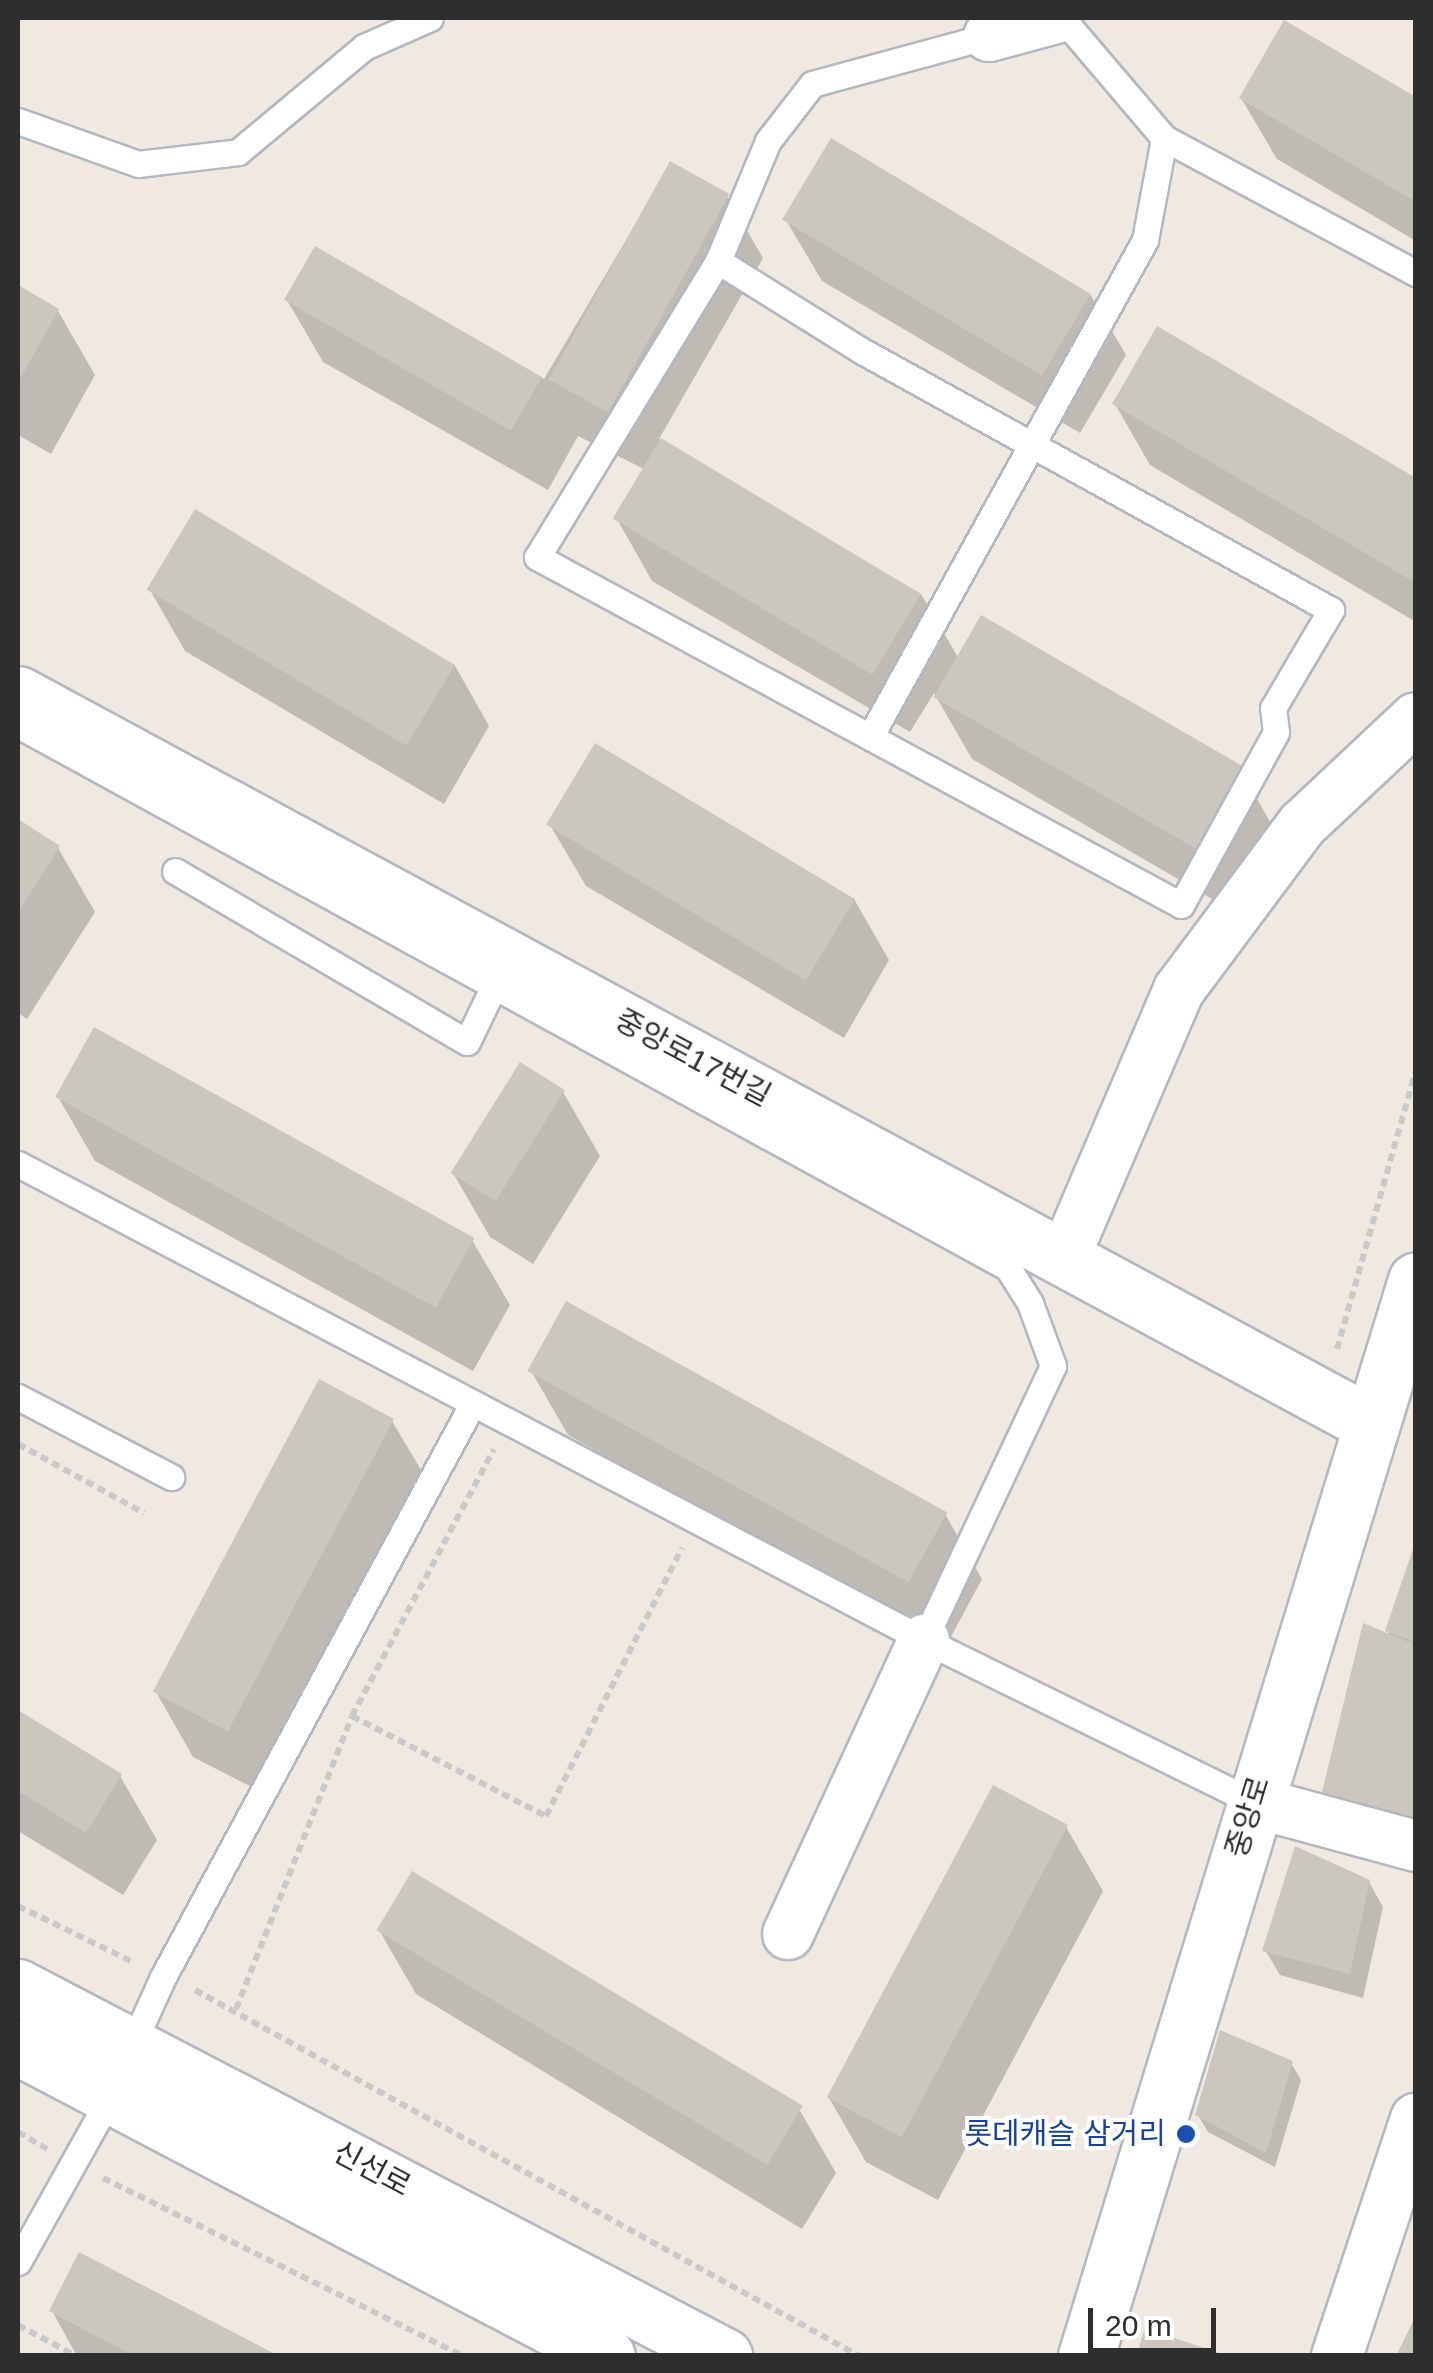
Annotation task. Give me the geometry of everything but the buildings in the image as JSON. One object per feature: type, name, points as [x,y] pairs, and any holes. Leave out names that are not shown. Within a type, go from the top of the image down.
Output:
[{"type":"main road","name":"중앙로17번길","points":[[18,694],[1346,1410]]},
{"type":"main road","name":"중앙로","points":[[1086,2356],[1253,1802],[1346,1410],[1416,1280]]},
{"type":"main road","name":"신선로","points":[[18,1986],[122,2070],[607,2356]]},
{"type":"main road","name":"신선로","points":[[18,2047],[122,2070],[724,2356]]},
{"type":"street","points":[[989,36],[1059,18]]},
{"type":"street","points":[[1064,1258],[1179,990],[1302,825],[1416,718]]},
{"type":"street","points":[[788,1934],[924,1640]]},
{"type":"street","points":[[1253,1802],[1416,1846]]},
{"type":"street","points":[[1336,2356],[1416,2119]]},
{"type":"lane","points":[[18,121],[138,164],[238,152],[364,47],[430,18]]},
{"type":"lane","points":[[1059,18],[1164,138],[1416,273]]},
{"type":"lane","points":[[718,262],[1034,446],[1331,610],[1273,708],[1276,732],[1181,905],[537,556],[718,262],[768,140],[812,84],[989,36]]},
{"type":"lane","points":[[870,737],[1145,240],[1164,138]]},
{"type":"lane","points":[[18,725],[1008,1268],[1030,1303],[1052,1366],[924,1640]]},
{"type":"lane","points":[[175,871],[467,1042],[494,986]]},
{"type":"lane","points":[[18,1164],[924,1640],[1253,1802]]},
{"type":"lane","points":[[18,1397],[170,1477]]},
{"type":"lane","points":[[18,2262],[77,2165],[163,1977],[473,1403]]},
{"type":"path","points":[[1346,1410],[1416,1068]]},
{"type":"path","points":[[236,2008],[352,1716],[509,1422]]},
{"type":"path","points":[[18,1444],[144,1513]]},
{"type":"path","points":[[352,1716],[546,1816],[698,1521]]},
{"type":"path","points":[[18,1906],[236,2008],[859,2356]]},
{"type":"path","points":[[18,2132],[463,2356]]},
{"type":"path","points":[[18,2325],[76,2356]]},
{"type":"place","name":"롯데캐슬 삼거리","points":[[1186,2134]]}]
